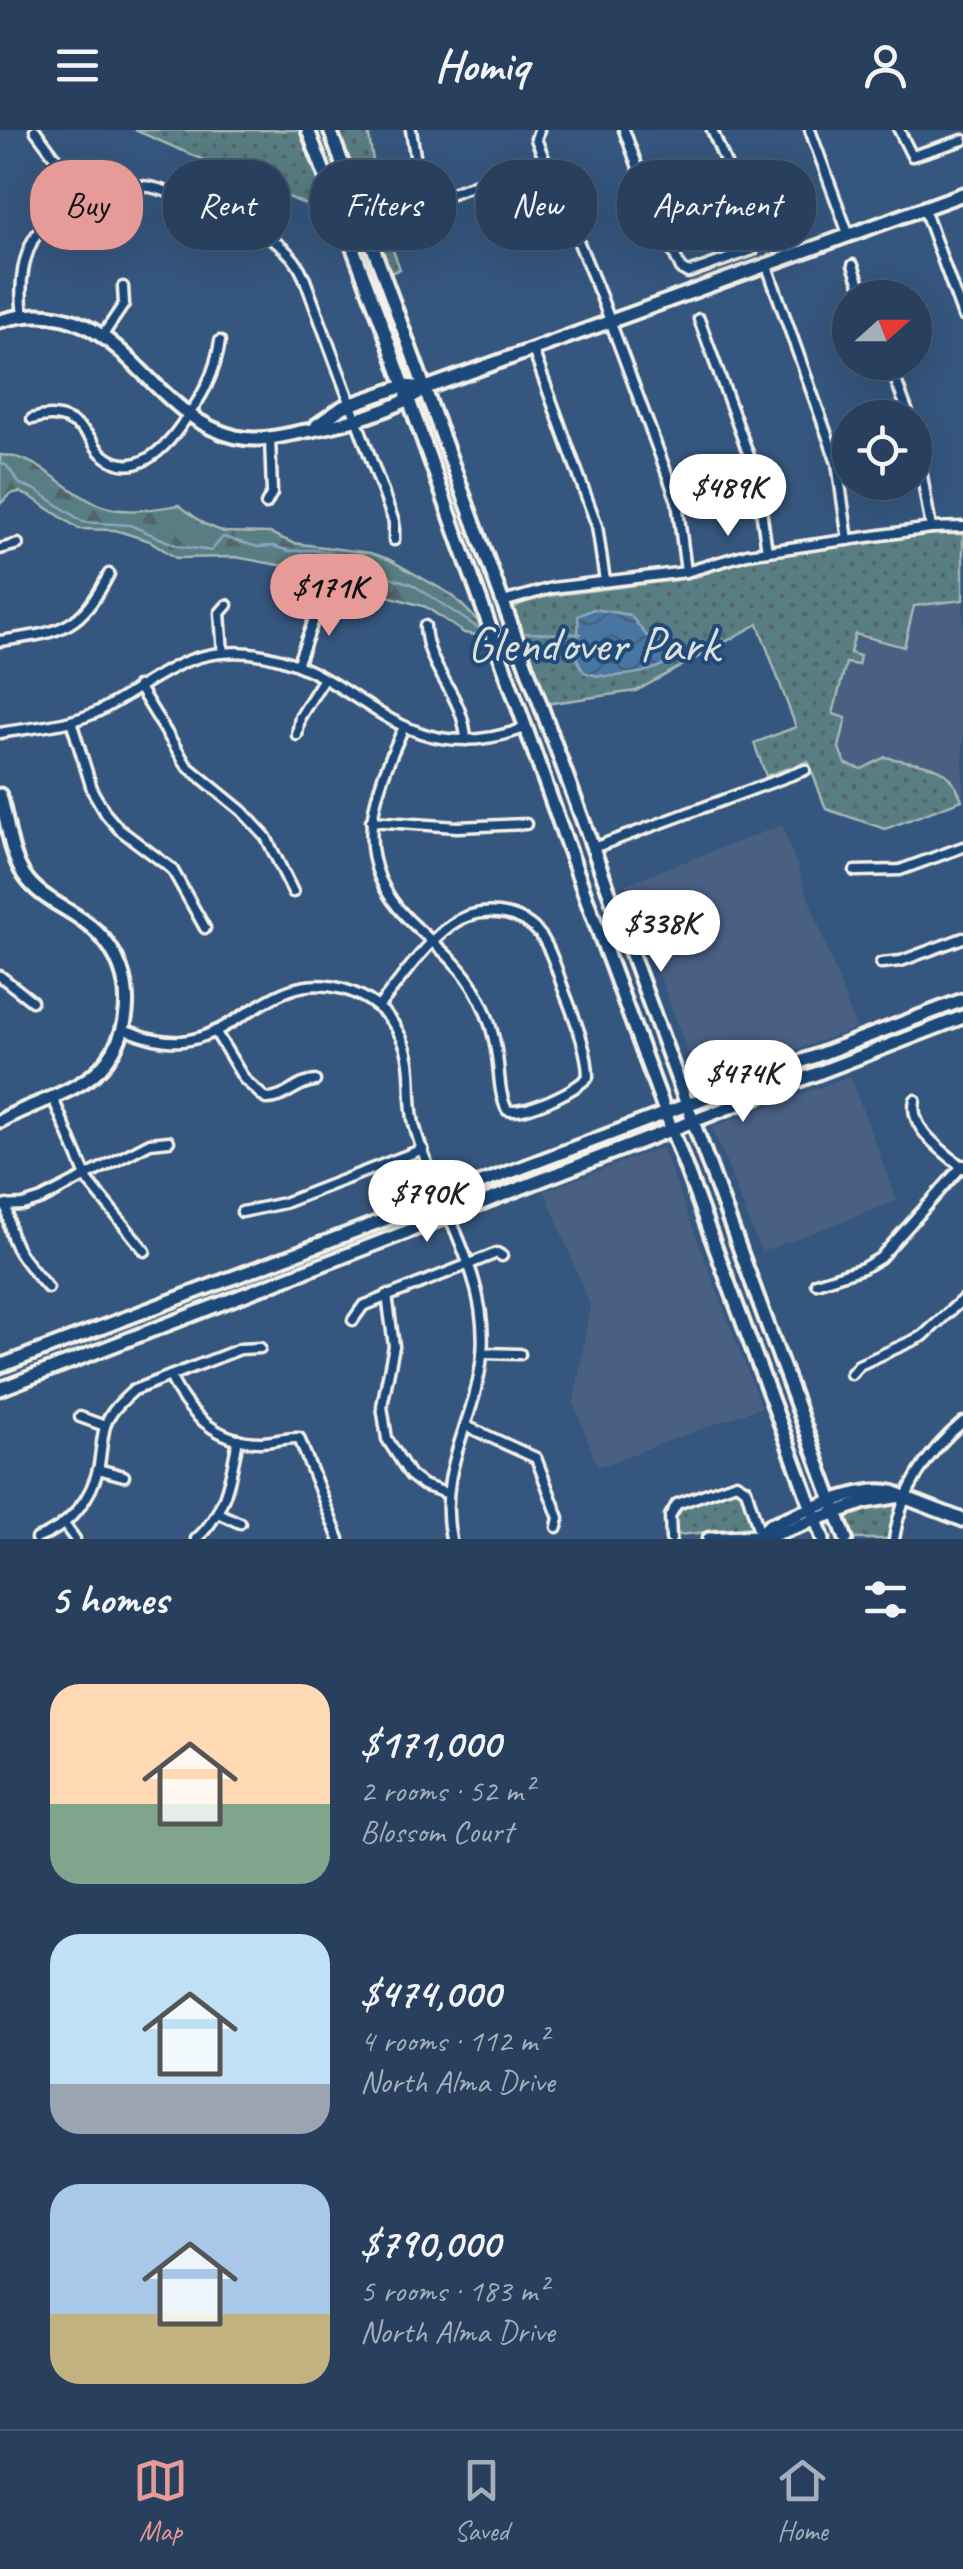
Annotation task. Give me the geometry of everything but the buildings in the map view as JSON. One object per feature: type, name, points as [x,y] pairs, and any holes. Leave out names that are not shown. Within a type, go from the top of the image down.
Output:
[{"type":"main road","points":[[308,130],[319,160]]},
{"type":"main road","points":[[330,130],[341,160]]},
{"type":"main road","points":[[0,321],[23,316],[62,319],[103,336],[188,416],[240,438],[270,438],[356,420],[410,400],[426,388],[963,194]]},
{"type":"main road","points":[[353,250],[823,1539]]},
{"type":"main road","points":[[375,250],[846,1539]]},
{"type":"main road","points":[[310,430],[350,404],[404,386],[426,388]]},
{"type":"main road","points":[[526,728],[546,721]]},
{"type":"main road","points":[[0,796],[5,835],[31,885],[98,932],[119,962],[127,998],[123,1030],[115,1049],[97,1072],[81,1084],[0,1120]]},
{"type":"main road","points":[[582,884],[612,945],[628,944]]},
{"type":"main road","points":[[0,1366],[963,1000]]},
{"type":"main road","points":[[0,1389],[963,1018]]},
{"type":"main road","points":[[832,1050],[838,1065]]},
{"type":"main road","points":[[547,1177],[548,1164],[582,1151],[594,1139]]},
{"type":"main road","points":[[735,1297],[744,1295],[749,1300],[777,1368],[794,1397]]},
{"type":"main road","points":[[709,1539],[761,1537],[770,1525],[835,1507],[872,1490],[893,1490],[963,1520]]},
{"type":"street","points":[[35,130],[56,160]]},
{"type":"street","points":[[412,130],[422,194],[427,200],[476,186]]},
{"type":"street","points":[[624,130],[683,272],[694,272],[753,250],[757,244],[758,238],[712,130]]},
{"type":"street","points":[[810,130],[849,236]]},
{"type":"street","points":[[899,130],[912,156],[963,140]]},
{"type":"street","points":[[538,132],[545,160]]},
{"type":"street","points":[[143,187],[184,198],[277,241],[298,263],[394,522],[394,540]]},
{"type":"street","points":[[924,209],[963,316]]},
{"type":"street","points":[[23,316],[20,293],[30,246]]},
{"type":"street","points":[[581,250],[676,501],[686,572]]},
{"type":"street","points":[[853,264],[859,280]]},
{"type":"street","points":[[767,266],[837,463],[848,540]]},
{"type":"street","points":[[103,336],[124,304],[123,287]]},
{"type":"street","points":[[699,319],[756,475],[767,551]]},
{"type":"street","points":[[32,419],[62,416],[87,434],[102,454],[131,464],[156,456],[188,416],[214,373],[220,341]]},
{"type":"street","points":[[533,350],[597,526],[605,581]]},
{"type":"street","points":[[266,504],[272,493],[270,438]]},
{"type":"street","points":[[926,500],[931,528]]},
{"type":"street","points":[[503,602],[552,588],[686,572],[767,551],[931,528],[963,528]]},
{"type":"street","points":[[0,549],[18,544]]},
{"type":"street","points":[[0,641],[36,638],[66,626],[89,608],[109,574]]},
{"type":"street","points":[[297,665],[319,606],[328,593]]},
{"type":"street","points":[[223,653],[220,614],[227,605]]},
{"type":"street","points":[[425,626],[429,653],[462,710],[466,740]]},
{"type":"street","points":[[0,732],[71,722],[94,713],[182,662],[223,653],[263,655],[297,665],[404,727],[439,739],[496,738],[526,728]]},
{"type":"street","points":[[297,734],[300,717],[323,680]]},
{"type":"street","points":[[138,686],[188,766],[242,811],[266,837],[293,892]]},
{"type":"street","points":[[71,722],[100,804],[119,829],[172,869],[206,928]]},
{"type":"street","points":[[378,1008],[434,942],[453,923],[482,913],[504,914],[534,928],[545,943],[557,970],[588,1078],[554,1098],[518,1112],[507,1110],[483,1006],[460,968],[434,942],[406,917],[384,886],[373,857],[371,821],[377,788],[404,727]]},
{"type":"street","points":[[593,848],[805,770]]},
{"type":"street","points":[[371,821],[457,827],[526,824]]},
{"type":"street","points":[[854,872],[900,870],[963,847]]},
{"type":"street","points":[[881,963],[901,961],[963,938]]},
{"type":"street","points":[[0,976],[32,1000]]},
{"type":"street","points":[[123,1030],[173,1042],[199,1038],[263,1001],[298,987],[322,985],[340,988],[378,1008],[399,1032],[409,1056],[412,1110],[423,1149],[468,1264],[481,1318],[483,1353],[446,1492],[451,1539]]},
{"type":"street","points":[[215,1031],[244,1080],[266,1099],[276,1099],[298,1085],[316,1081]]},
{"type":"street","points":[[52,1096],[86,1176],[145,1250]]},
{"type":"street","points":[[816,1283],[880,1258],[962,1167],[919,1126],[913,1109],[915,1100]]},
{"type":"street","points":[[48,1288],[14,1246],[3,1206],[39,1200],[150,1143],[169,1141]]},
{"type":"street","points":[[242,1212],[284,1203],[423,1149]]},
{"type":"street","points":[[354,1320],[363,1306],[387,1295],[496,1254],[502,1256]]},
{"type":"street","points":[[387,1295],[394,1346],[382,1406],[387,1439],[410,1474],[424,1486],[446,1492]]},
{"type":"street","points":[[851,1374],[859,1365],[923,1336],[963,1299]]},
{"type":"street","points":[[36,1539],[64,1524],[87,1498],[98,1469],[106,1426],[120,1402],[134,1390],[240,1349],[260,1348]]},
{"type":"street","points":[[483,1353],[520,1354]]},
{"type":"street","points":[[170,1376],[191,1412],[212,1428],[238,1440],[300,1438],[339,1539]]},
{"type":"street","points":[[80,1417],[106,1426]]},
{"type":"street","points":[[894,1539],[903,1497],[933,1451],[963,1422]]},
{"type":"street","points":[[466,1426],[536,1458],[558,1518],[557,1527]]},
{"type":"street","points":[[196,1539],[218,1513],[226,1496],[238,1440]]},
{"type":"street","points":[[98,1469],[124,1476]]},
{"type":"street","points":[[671,1539],[670,1516],[677,1504],[736,1482],[746,1489],[761,1537]]},
{"type":"street","points":[[218,1513],[240,1523]]},
{"type":"street","points":[[64,1524],[75,1539]]},
{"type":"shaded area","points":[[963,600],[963,800],[885,829],[826,809],[758,623]]},
{"type":"shaded area","points":[[782,825],[856,1028],[700,1084],[625,884]]},
{"type":"shaded area","points":[[850,1076],[897,1201],[761,1252],[712,1127]]},
{"type":"shaded area","points":[[662,1147],[761,1407],[598,1467],[574,1404],[590,1305],[545,1191]]},
{"type":"green space","points":[[135,130],[299,130],[311,160],[310,207],[290,198],[290,160],[204,160]]},
{"type":"green space","points":[[335,130],[368,130],[373,160],[346,160]]},
{"type":"green space","points":[[379,250],[393,250],[400,269],[388,274]]},
{"type":"green space","points":[[0,455],[28,461],[86,499],[109,508],[139,510],[179,505],[204,524],[224,532],[270,533],[293,543],[388,559],[452,595],[478,621],[481,632],[464,633],[426,607],[312,571],[235,557],[176,558],[150,541],[115,530],[79,529],[19,492],[10,494],[0,504]]},
{"type":"green space","name":"Glendover Park","points":[[931,534],[963,534],[963,600],[914,606],[904,647],[855,634],[850,653],[860,656],[858,665],[846,663],[833,714],[846,718],[839,748],[846,764],[862,769],[885,757],[932,767],[949,778],[962,800],[885,829],[826,809],[808,761],[766,776],[754,743],[796,727],[758,624],[636,691],[545,704],[512,608],[533,598],[699,576],[740,561]]},
{"type":"green space","points":[[737,1487],[742,1491],[752,1527],[679,1535],[675,1531],[675,1511],[680,1507]]},
{"type":"green space","points":[[876,1504],[895,1504],[891,1539],[851,1539],[844,1523],[847,1513]]},
{"type":"water","points":[[593,609],[630,615],[647,636],[669,649],[669,661],[628,675],[584,672],[577,652],[578,616]]},
{"type":"waterway","points":[[0,462],[20,484],[36,490],[83,522],[130,525],[178,546],[211,551],[223,537],[258,547],[336,554],[364,569],[412,584],[478,628]]},
{"type":"waterway","points":[[526,633],[581,634]]}]
